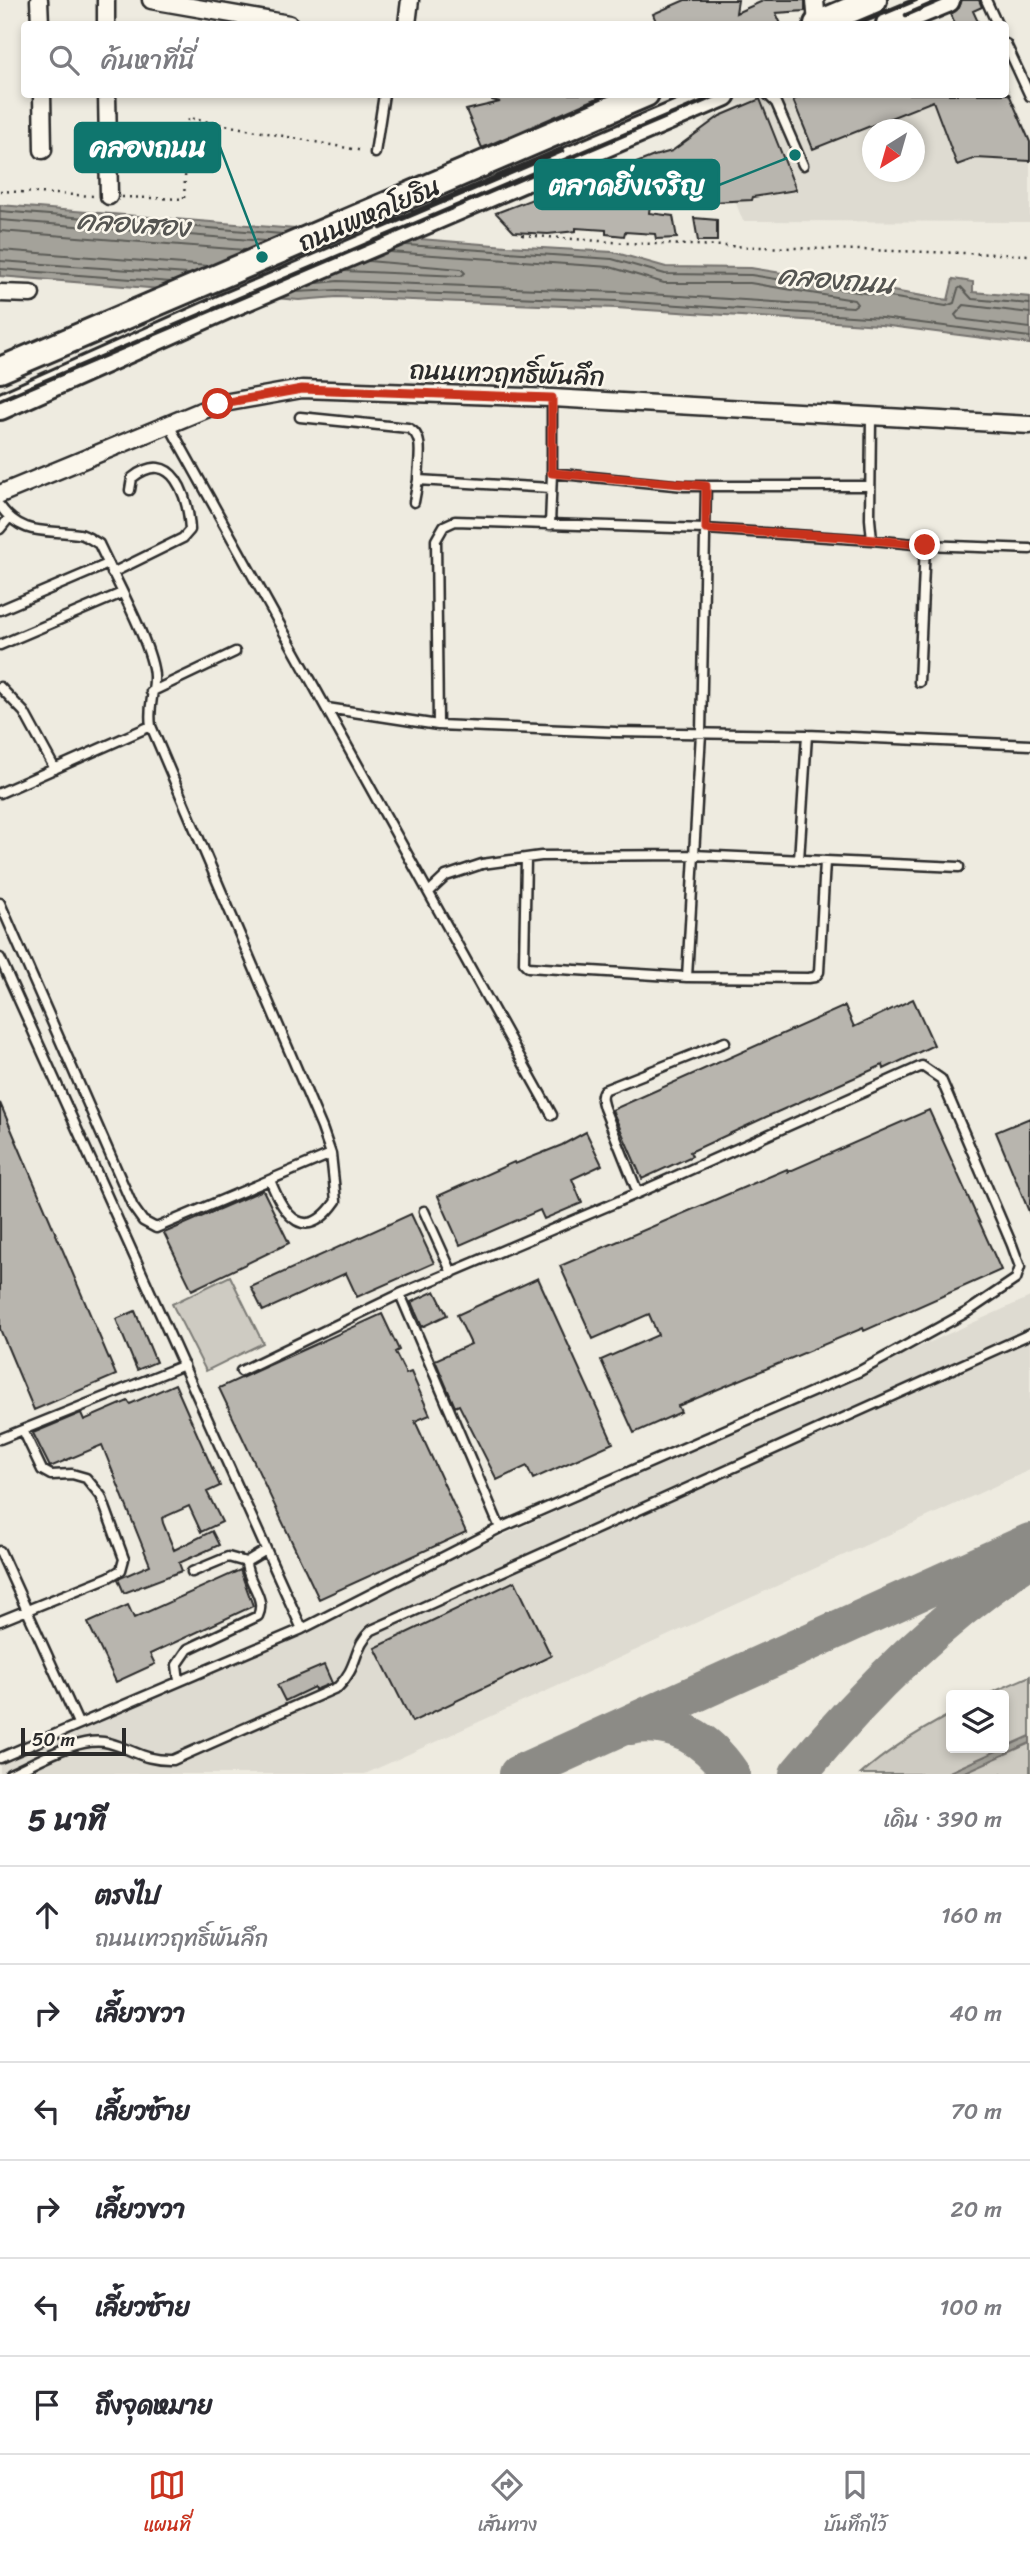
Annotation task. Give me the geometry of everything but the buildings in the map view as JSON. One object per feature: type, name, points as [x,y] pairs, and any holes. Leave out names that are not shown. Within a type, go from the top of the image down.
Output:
[{"type":"main road","points":[[824,21],[874,0]]},
{"type":"main road","points":[[896,21],[947,0]]},
{"type":"main road","name":"ถนนพหลโยธิน","points":[[0,370],[636,98]]},
{"type":"main road","name":"ถนนพหลโยธิน","points":[[0,407],[227,306],[714,98]]},
{"type":"street","points":[[39,0],[40,21]]},
{"type":"street","points":[[106,0],[106,21]]},
{"type":"street","points":[[151,0],[199,3],[276,21]]},
{"type":"street","points":[[407,21],[410,0]]},
{"type":"street","points":[[815,0],[817,21]]},
{"type":"street","points":[[42,98],[43,150]]},
{"type":"street","points":[[107,98],[109,197]]},
{"type":"street","points":[[0,293],[31,294]]},
{"type":"street","name":"ถนนเทวฤทธิ์พันลึก","points":[[0,495],[218,404],[302,389],[552,398],[1030,425]]},
{"type":"lane","points":[[986,0],[995,21]]},
{"type":"lane","points":[[1009,50],[1030,96]]},
{"type":"lane","points":[[375,153],[383,98]]},
{"type":"lane","points":[[771,98],[776,103],[803,165]]},
{"type":"lane","points":[[550,525],[552,398]]},
{"type":"lane","points":[[872,416],[872,540]]},
{"type":"lane","points":[[300,417],[415,430],[419,437],[418,480],[414,502]]},
{"type":"lane","points":[[169,425],[552,1115]]},
{"type":"lane","points":[[112,573],[183,538],[190,530],[189,516],[179,486],[170,472],[159,466],[144,469],[132,478],[130,490]]},
{"type":"lane","points":[[552,473],[706,486],[870,486]]},
{"type":"lane","points":[[418,480],[551,488]]},
{"type":"lane","points":[[687,976],[701,733],[706,486]]},
{"type":"lane","points":[[0,506],[9,518],[43,533],[81,534],[99,544],[148,651],[154,678],[149,712],[151,726],[317,1115],[331,1154],[336,1201],[329,1210],[312,1222],[298,1223],[279,1204],[270,1180]]},
{"type":"lane","points":[[0,529],[9,518]]},
{"type":"lane","points":[[438,725],[436,540],[443,527],[455,521],[706,529],[925,545],[1030,549]]},
{"type":"lane","points":[[919,682],[925,545]]},
{"type":"lane","points":[[0,610],[108,564]]},
{"type":"lane","points":[[0,645],[122,593]]},
{"type":"lane","points":[[151,692],[236,652]]},
{"type":"lane","points":[[0,687],[24,712],[55,769]]},
{"type":"lane","points":[[327,708],[438,725],[807,735],[1030,745]]},
{"type":"lane","points":[[0,793],[151,726]]},
{"type":"lane","points":[[800,860],[807,735]]},
{"type":"lane","points":[[429,891],[446,876],[482,864],[541,856],[693,855],[959,867]]},
{"type":"lane","points":[[526,858],[524,963],[528,967],[687,976],[815,977],[819,972],[825,861]]},
{"type":"lane","points":[[0,904],[133,1207],[143,1221],[156,1228],[331,1154]]},
{"type":"lane","points":[[0,958],[302,1629]]},
{"type":"lane","points":[[638,1193],[604,1108],[602,1093],[725,1042]]},
{"type":"lane","points":[[0,1758],[302,1629],[500,1528],[860,1371],[967,1312],[1016,1279],[1020,1267],[941,1079],[922,1066],[638,1193],[400,1294],[242,1371]]},
{"type":"lane","points":[[424,1211],[452,1273]]},
{"type":"lane","points":[[400,1294],[500,1528]]},
{"type":"lane","points":[[10,1774],[77,1744],[107,1742],[144,1758],[173,1760],[338,1687],[353,1667],[363,1638],[372,1630],[1030,1334]]},
{"type":"lane","points":[[0,1439],[184,1365]]},
{"type":"lane","points":[[0,1620],[109,1577],[121,1570],[124,1559],[101,1496],[86,1478],[72,1474],[51,1475],[41,1471],[23,1430]]},
{"type":"lane","points":[[192,1572],[228,1557],[246,1562],[266,1550]]},
{"type":"lane","points":[[0,1551],[78,1723]]},
{"type":"lane","points":[[179,1681],[177,1665],[188,1649],[257,1616],[261,1609],[246,1562]]},
{"type":"path","points":[[0,191],[184,199],[188,118],[375,153]]},
{"type":"path","points":[[522,235],[625,243],[1030,255]]},
{"type":"shaded area","points":[[1009,88],[1030,138],[1030,222],[743,221],[703,120],[761,98],[1009,98]]},
{"type":"shaded area","points":[[230,1276],[263,1343],[206,1371],[172,1304]]},
{"type":"shaded area","points":[[1030,1297],[1030,1470],[365,1774],[0,1774],[0,1763]]},
{"type":"shaded area","points":[[1030,1676],[1030,1774],[861,1774],[904,1741],[946,1717],[946,1753],[1009,1753],[1009,1690],[998,1690]]},
{"type":"water","name":"คลองสอง","points":[[0,205],[507,246],[613,252],[666,267],[751,268],[948,300],[953,279],[973,282],[973,292],[1030,297],[1030,344],[881,325],[616,308],[337,297],[299,300],[0,276]]},
{"type":"water","points":[[1030,1736],[1030,1743],[1009,1752],[1009,1745]]},
{"type":"water","points":[[992,1753],[1008,1753],[961,1774],[945,1774]]},
{"type":"taxiway","points":[[518,1774],[1030,1542]]},
{"type":"taxiway","points":[[798,1774],[848,1716],[903,1661],[960,1610],[1022,1564]]},
{"type":"taxiway","points":[[630,1726],[661,1725],[688,1734],[712,1751],[731,1774]]},
{"type":"railway","points":[[865,21],[916,0]]},
{"type":"railway","points":[[906,15],[941,0]]},
{"type":"railway","points":[[0,400],[711,98]]},
{"type":"railway","points":[[381,228],[562,151]]},
{"type":"place","name":"ตลาดยิ่งเจริญ","points":[[795,155]]},
{"type":"place","name":"คลองถนน","points":[[262,257]]},
{"type":"route","points":[[218,404],[302,389],[552,398],[552,473],[706,486],[706,529],[925,545]]}]
